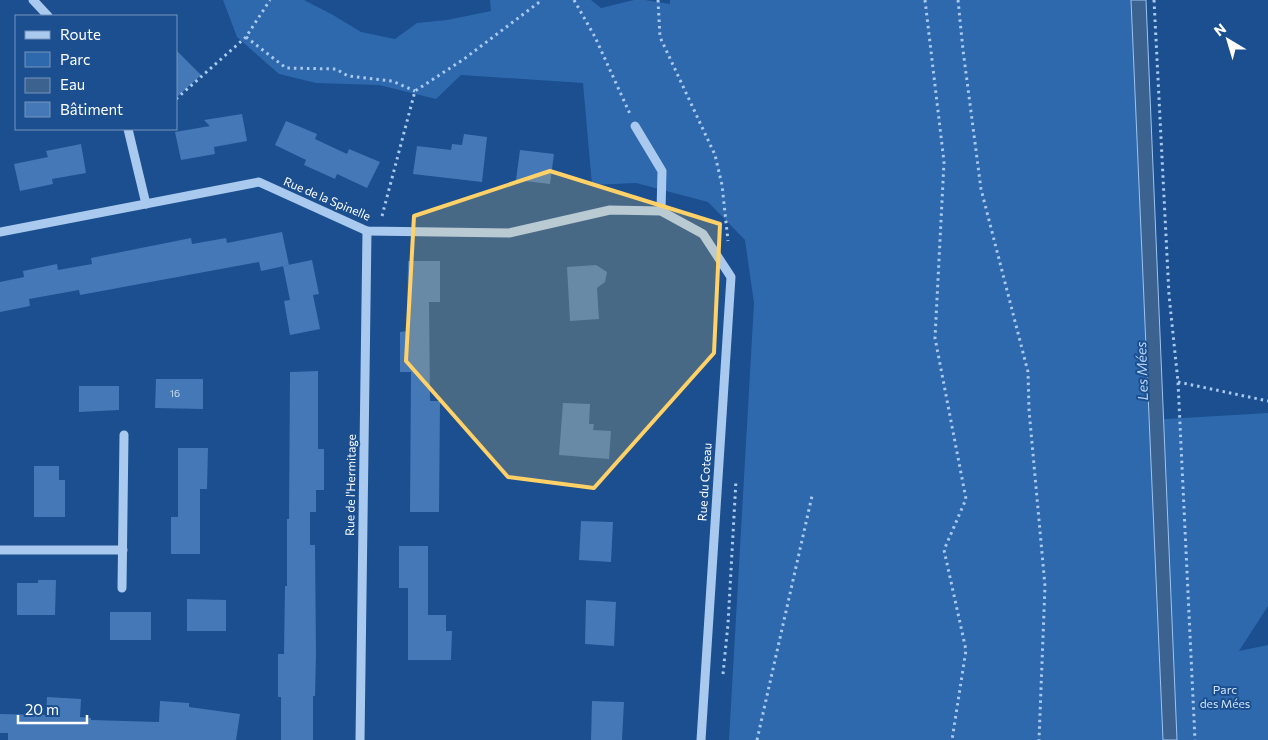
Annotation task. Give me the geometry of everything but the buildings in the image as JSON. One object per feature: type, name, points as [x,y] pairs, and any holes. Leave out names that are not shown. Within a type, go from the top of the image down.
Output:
[{"type":"street","points":[[33,0],[47,15]]},
{"type":"street","points":[[635,126],[662,171],[660,211]]},
{"type":"street","points":[[128,130],[146,204]]},
{"type":"street","name":"Rue de la Spinelle","points":[[0,232],[259,182],[366,231],[509,233],[610,210],[660,211],[703,234]]},
{"type":"street","name":"Rue de l'Hermitage","points":[[360,740],[366,231]]},
{"type":"street","name":"Rue du Coteau","points":[[701,740],[731,277],[703,234]]},
{"type":"street","points":[[122,588],[124,436]]},
{"type":"street","points":[[0,550],[123,550]]},
{"type":"path","points":[[178,97],[246,37],[270,0]]},
{"type":"path","points":[[378,232],[415,91],[464,59],[542,0]]},
{"type":"path","points":[[574,0],[595,37],[635,126]]},
{"type":"path","points":[[658,0],[660,37],[715,154],[722,185],[728,250]]},
{"type":"path","points":[[925,0],[944,162],[935,338],[966,499],[944,550],[966,650],[952,740]]},
{"type":"path","points":[[958,0],[981,189],[1028,372],[1045,586],[1039,740]]},
{"type":"path","points":[[1154,0],[1169,296],[1178,382],[1195,740]]},
{"type":"path","points":[[246,37],[286,68],[336,69],[348,76],[392,80],[415,91]]},
{"type":"path","points":[[1178,382],[1268,401]]},
{"type":"path","points":[[757,740],[812,496]]},
{"type":"highlighted area","points":[[550,171],[720,224],[714,353],[594,488],[508,477],[406,361],[414,216]]},
{"type":"green space","name":"Parc des Mées","points":[[223,0],[304,0],[361,32],[395,39],[417,23],[447,20],[491,11],[490,0],[591,0],[601,8],[634,0],[670,4],[670,0],[1131,0],[1149,420],[1268,413],[1268,606],[1239,651],[1268,645],[1268,740],[729,740],[754,303],[745,240],[708,202],[636,183],[592,185],[583,83],[461,75],[436,99],[379,85],[316,83],[279,74],[237,37]]},
{"type":"water","points":[[1131,0],[1146,0],[1177,740],[1163,740]]},
{"type":"water label","name":"Les Mées","points":[[1142,371]]}]
